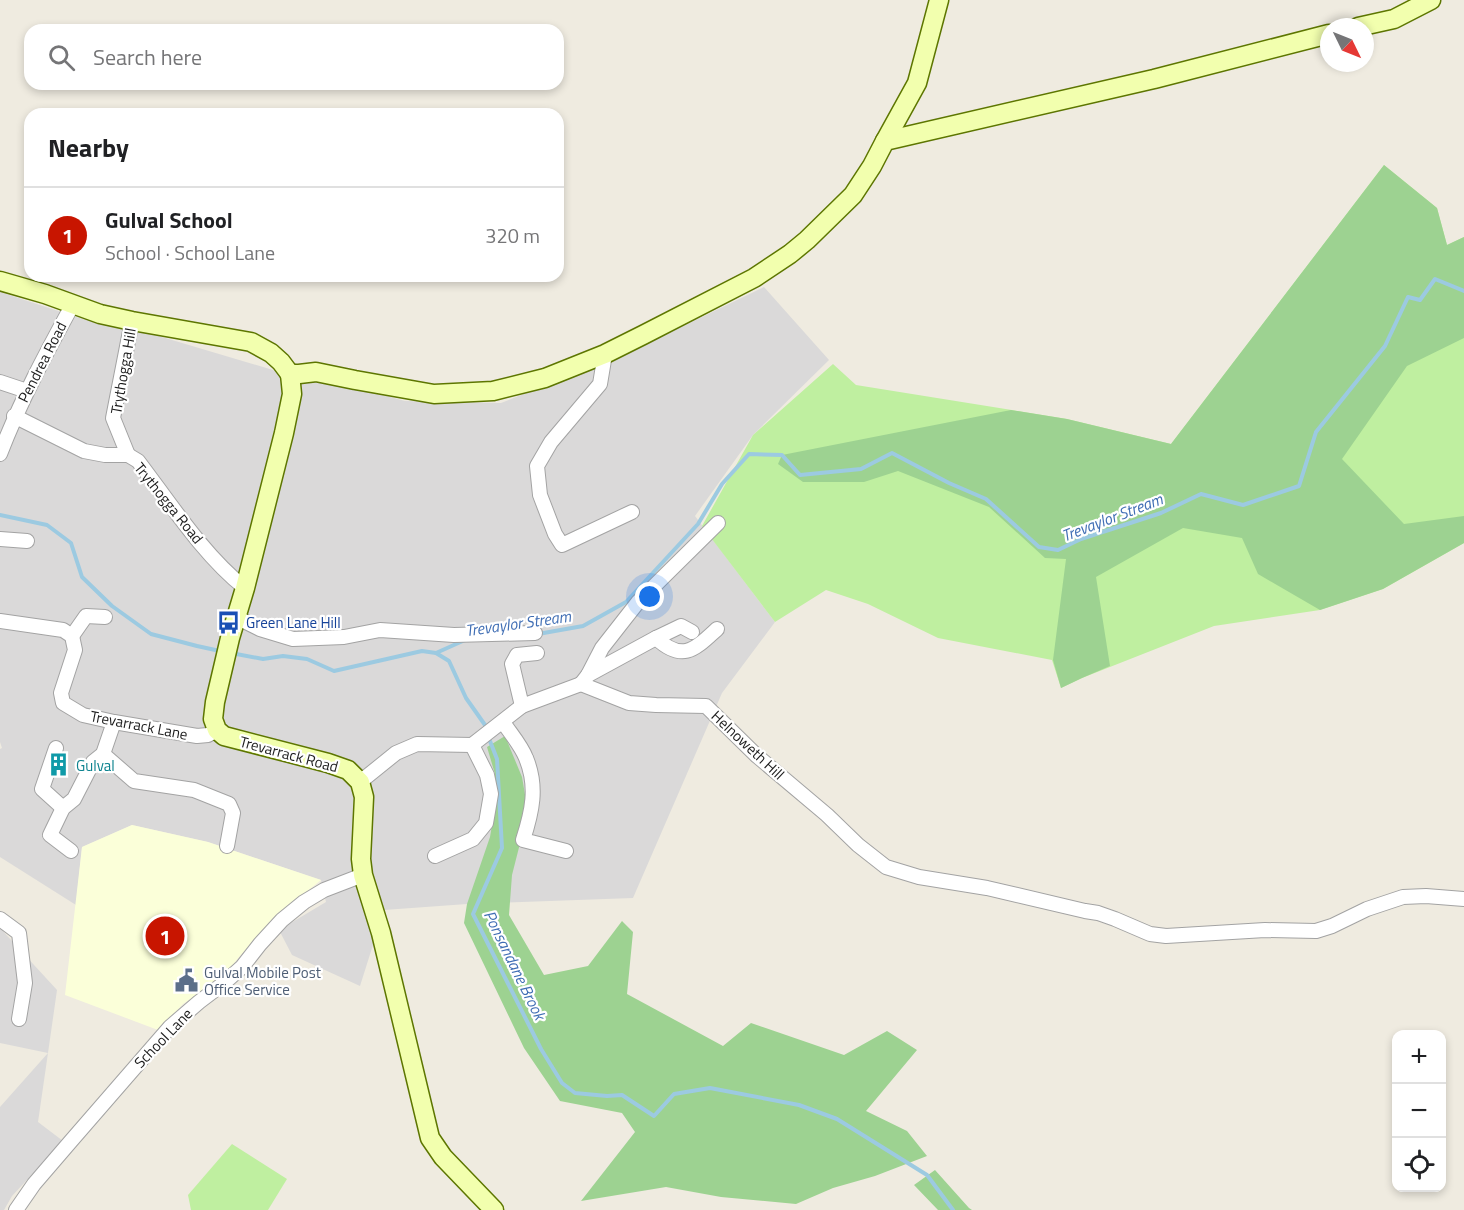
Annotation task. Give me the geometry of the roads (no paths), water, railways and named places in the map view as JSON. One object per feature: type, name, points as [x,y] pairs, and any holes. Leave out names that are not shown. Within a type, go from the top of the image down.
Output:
[{"type":"street","points":[[290,374],[316,372],[434,394],[493,392],[545,378],[605,354],[753,278],[790,254],[854,195],[917,82],[939,0]]},
{"type":"street","points":[[1374,23],[1394,19],[1431,0]]},
{"type":"street","points":[[885,141],[1154,79],[1320,36]]},
{"type":"street","points":[[0,281],[100,314],[251,342],[271,353],[290,374],[292,394],[286,423],[215,702],[213,719],[217,730]]},
{"type":"street","name":"Pendrea Road","points":[[0,454],[14,416],[73,304]]},
{"type":"street","name":"Trythogga Hill","points":[[128,455],[113,418],[132,321]]},
{"type":"street","points":[[605,354],[600,384],[551,442],[537,466],[540,495],[555,534],[562,545],[633,512]]},
{"type":"street","points":[[0,381],[27,392]]},
{"type":"street","name":"Trythogga Road","points":[[14,416],[84,451],[105,455],[128,455],[138,461],[197,538],[228,574],[245,588]]},
{"type":"street","points":[[584,680],[602,648],[638,602],[718,523]]},
{"type":"street","points":[[0,539],[27,541]]},
{"type":"street","points":[[0,621],[63,630],[72,636],[86,616],[105,617]]},
{"type":"street","points":[[236,617],[260,629],[293,639],[344,637],[380,630],[454,635],[535,633]]},
{"type":"street","points":[[494,1210],[443,1157],[430,1138],[381,933],[363,874],[361,859],[364,797],[360,782],[396,753],[417,744],[475,743],[522,706],[584,680],[681,626],[692,632]]},
{"type":"street","points":[[656,638],[670,648],[684,652],[694,649],[717,629]]},
{"type":"street","name":"Trevarrack Lane","points":[[72,636],[75,650],[61,693],[63,704],[83,715],[114,722],[197,736],[208,735],[217,730]]},
{"type":"street","points":[[522,706],[512,664],[517,655],[537,653]]},
{"type":"street","name":"Helnoweth Hill","points":[[584,680],[629,703],[706,706],[757,756],[827,815],[858,845],[886,867],[919,877],[987,888],[1098,913],[1150,934],[1166,936],[1265,930],[1316,931],[1332,926],[1366,909],[1403,897],[1464,899]]},
{"type":"street","points":[[70,851],[50,835],[63,808],[74,799],[93,762],[104,754],[114,722]]},
{"type":"street","points":[[498,725],[526,757],[533,786],[531,815],[523,840],[566,851]]},
{"type":"street","name":"Trevarrack Road","points":[[217,730],[224,736],[348,770],[360,782]]},
{"type":"street","points":[[435,856],[472,839],[486,823],[491,794],[487,775],[475,743]]},
{"type":"street","points":[[56,748],[42,789],[63,808]]},
{"type":"street","points":[[104,754],[134,781],[194,790],[230,804],[233,813],[227,846]]},
{"type":"street","name":"School Lane","points":[[16,1210],[42,1176],[170,1027],[242,968],[282,920],[304,902],[324,890],[363,874]]},
{"type":"street","points":[[0,919],[19,933],[25,982],[19,1020]]},
{"type":"waterway","name":"Trevaylor Stream","points":[[538,634],[583,626],[626,602],[698,524],[722,484],[749,454],[782,455],[800,475],[861,469],[892,453],[949,483],[986,499],[1039,547],[1058,550],[1081,539],[1161,513],[1201,494],[1243,505],[1299,486],[1316,432],[1385,346],[1408,297],[1420,300],[1435,279],[1464,291]]},
{"type":"waterway","name":"Ponsandane Brook","points":[[0,515],[47,525],[71,543],[82,577],[112,606],[151,634],[220,651]]},
{"type":"waterway","name":"Trevaylor Stream","points":[[436,653],[465,640]]},
{"type":"waterway","name":"Ponsandane Brook","points":[[231,653],[263,659],[283,656],[307,659],[334,671],[422,651],[436,653],[449,661],[466,698],[486,729]]},
{"type":"waterway","name":"Ponsandane Brook","points":[[488,736],[497,759],[502,848],[473,914],[541,1049],[562,1083],[575,1093],[622,1095],[654,1116],[674,1094],[710,1088],[799,1105],[837,1119],[927,1175],[953,1210]]},
{"type":"place","name":"Green Lane Hill","points":[[228,622]]},
{"type":"place","name":"Gulval","points":[[58,765]]},
{"type":"place","name":"Gulval School","points":[[165,936]]},
{"type":"place","name":"Gulval Mobile Post Office Service","points":[[186,981]]}]
